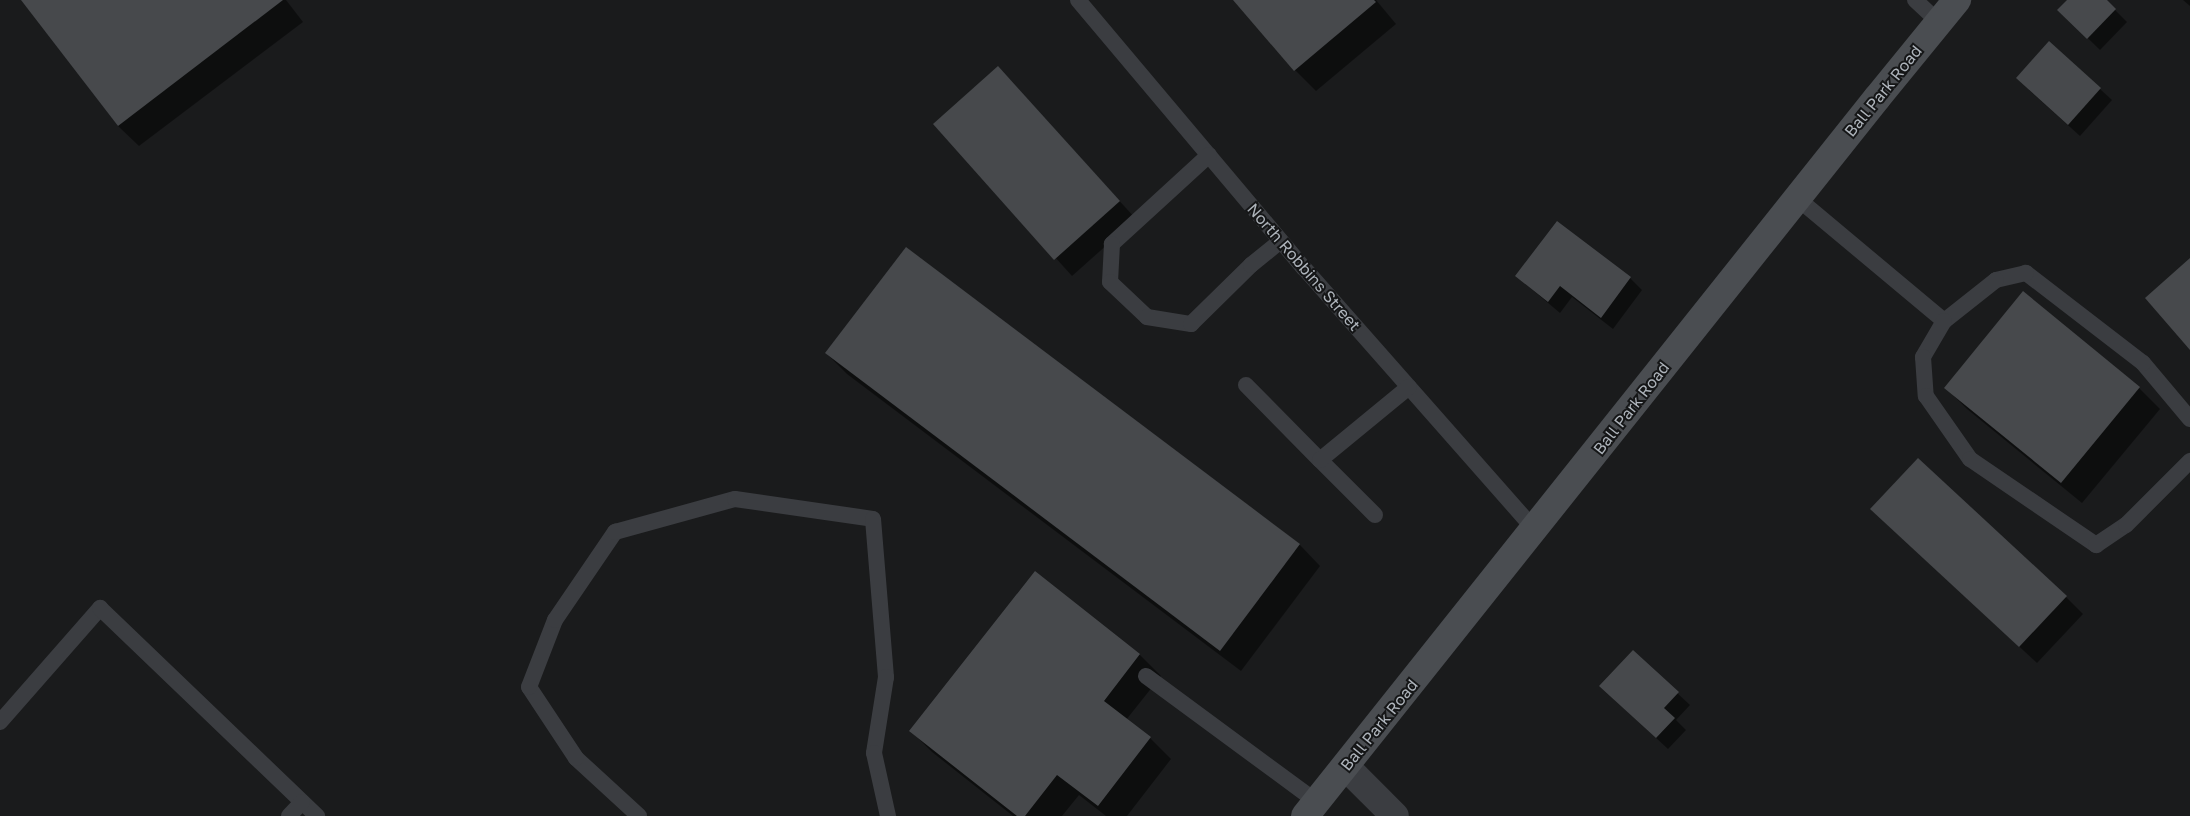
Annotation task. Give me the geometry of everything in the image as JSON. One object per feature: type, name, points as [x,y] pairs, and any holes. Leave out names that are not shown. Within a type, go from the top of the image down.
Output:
[{"type":"street","name":"Ball Park Road","points":[[1311,809],[1957,0]]},
{"type":"street","points":[[1346,767],[1395,816]]},
{"type":"lane","name":"North Robbins Street","points":[[1078,0],[1281,241],[1535,530]]},
{"type":"lane","points":[[1915,0],[1939,22]]},
{"type":"lane","points":[[1209,155],[1112,244],[1110,282],[1147,317],[1191,324],[1251,264],[1281,241]]},
{"type":"lane","points":[[1797,198],[1944,321]]},
{"type":"lane","points":[[2190,418],[2143,363],[2026,273],[1996,280],[1944,321],[1923,357],[1926,396],[1970,459],[2096,545],[2126,525],[2190,461]]},
{"type":"lane","points":[[1246,385],[1375,515]]},
{"type":"lane","points":[[1320,460],[1409,387]]},
{"type":"lane","points":[[640,816],[576,758],[529,687],[555,620],[615,532],[735,499],[873,519],[886,677],[874,753],[888,816]]},
{"type":"lane","points":[[0,722],[100,608],[317,816]]},
{"type":"lane","points":[[1146,676],[1311,809]]},
{"type":"lane","points":[[289,816],[302,802]]},
{"type":"building","points":[[21,0],[283,0],[118,126]]},
{"type":"building","points":[[1233,0],[1374,0],[1376,2],[1294,71]]},
{"type":"building","points":[[2067,0],[2107,0],[2116,9],[2087,39],[2057,10]]},
{"type":"building","points":[[2049,41],[2101,88],[2068,125],[2016,78]]},
{"type":"building","points":[[998,66],[1120,201],[1054,260],[933,124]]},
{"type":"building","points":[[1557,221],[1631,277],[1601,318],[1560,286],[1548,302],[1515,276]]},
{"type":"building","points":[[906,247],[1300,544],[1220,651],[825,353]]},
{"type":"building","points":[[2190,258],[2190,350],[2145,298]]},
{"type":"building","points":[[2023,291],[2140,387],[2061,483],[1944,388]]},
{"type":"building","points":[[1918,458],[2067,596],[2019,647],[1870,509]]},
{"type":"building","points":[[1035,571],[1140,654],[1104,701],[1151,737],[1098,806],[1057,775],[1025,816],[1017,816],[909,731]]},
{"type":"building","points":[[1633,650],[1679,692],[1664,708],[1675,718],[1656,738],[1599,686]]}]
